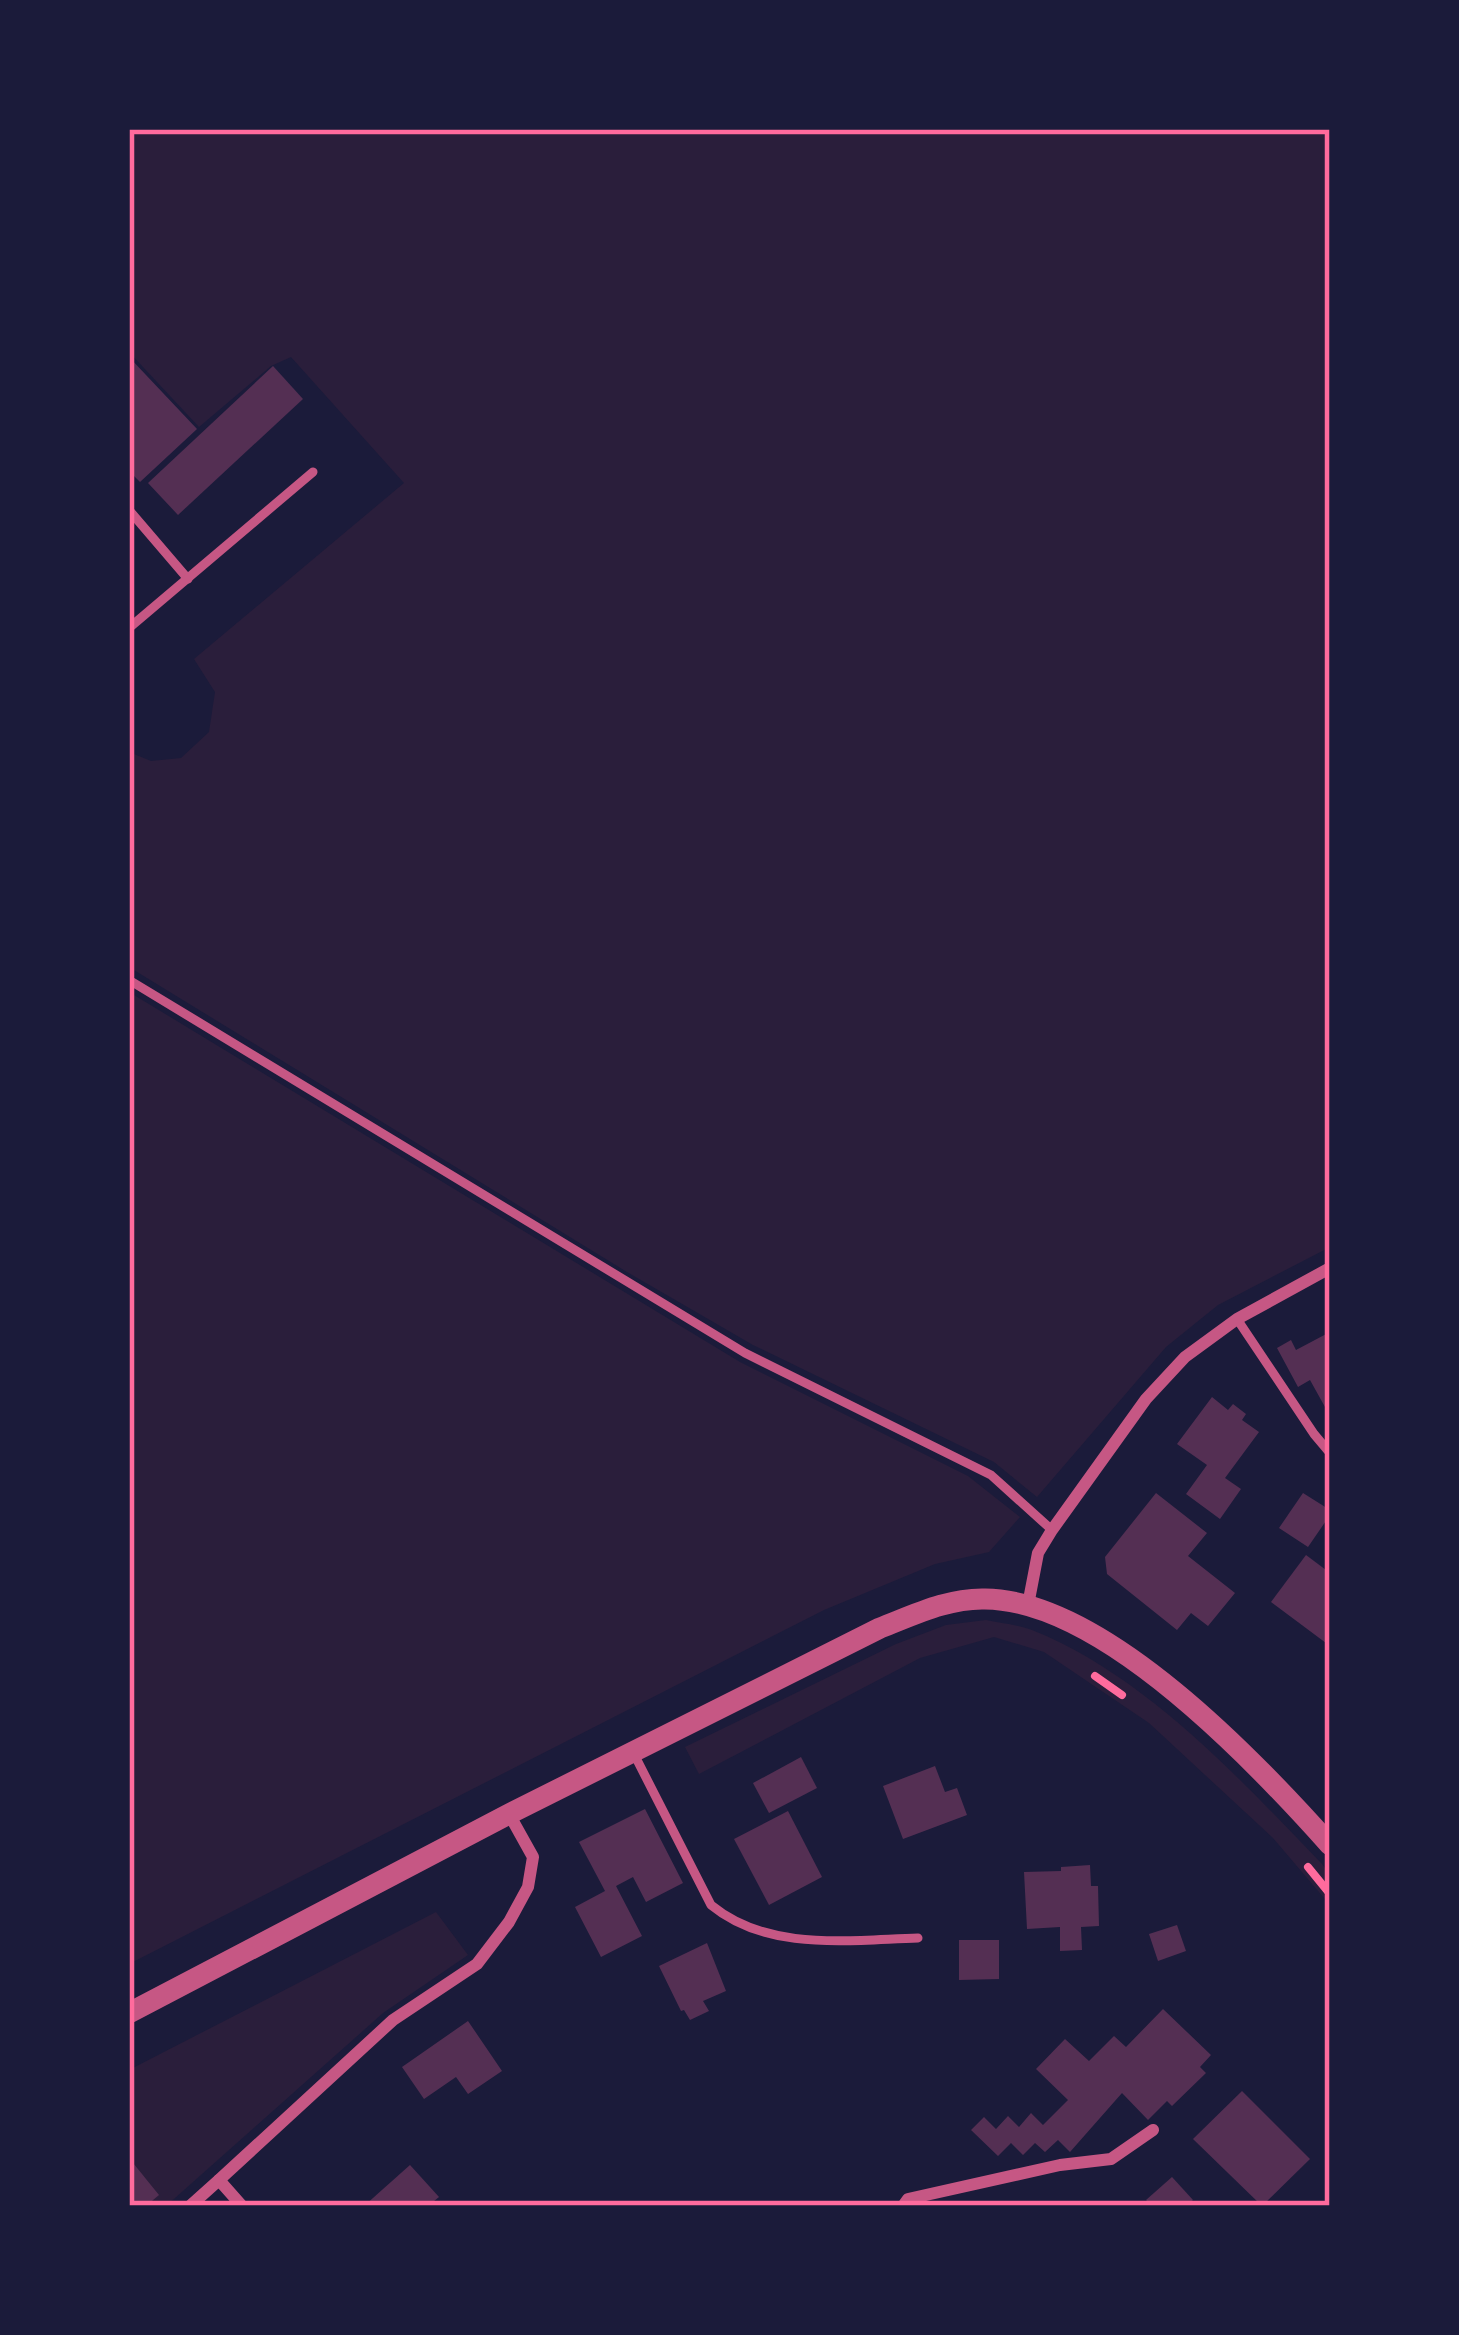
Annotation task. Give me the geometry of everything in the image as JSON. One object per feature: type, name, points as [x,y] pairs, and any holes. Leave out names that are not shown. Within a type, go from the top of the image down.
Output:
[{"type":"street","points":[[1028,1605],[1038,1553],[1146,1399],[1185,1357],[1237,1319],[1330,1268]]},
{"type":"street","points":[[129,2013],[508,1814],[880,1628],[936,1606],[979,1598],[1028,1605],[1075,1624],[1150,1673],[1219,1732],[1330,1845]]},
{"type":"street","points":[[190,2206],[393,2020],[477,1964],[509,1922],[528,1886],[532,1857],[508,1814]]},
{"type":"street","points":[[903,2206],[908,2199],[1060,2165],[1111,2159],[1153,2130]]},
{"type":"street","points":[[219,2180],[242,2206]]},
{"type":"lane","points":[[129,628],[313,472]]},
{"type":"lane","points":[[129,510],[188,579]]},
{"type":"lane","points":[[129,980],[746,1352],[991,1475],[1052,1530]]},
{"type":"lane","points":[[1237,1319],[1330,1453]]},
{"type":"lane","points":[[632,1752],[711,1905],[730,1920],[766,1935],[836,1941],[918,1937]]},
{"type":"path","points":[[1087,1670],[1124,1696]]},
{"type":"path","points":[[1303,1860],[1330,1894]]},
{"type":"shaded area","points":[[129,129],[1330,129],[1330,1247],[1218,1305],[1166,1347],[1037,1497],[994,1462],[753,1345],[627,1272],[129,967],[129,752],[151,761],[181,758],[209,732],[215,692],[194,659],[404,483],[291,357],[271,366],[199,427],[129,352]]},
{"type":"shaded area","points":[[129,992],[740,1362],[968,1476],[1020,1517],[989,1552],[935,1564],[824,1610],[129,1964]]},
{"type":"shaded area","points":[[986,1620],[1032,1630],[1074,1649],[1152,1701],[1224,1764],[1322,1864],[1330,1875],[1330,1905],[1273,1838],[1149,1723],[1044,1652],[994,1637],[920,1658],[699,1774],[685,1747],[896,1644],[946,1625]]},
{"type":"shaded area","points":[[436,1912],[468,1955],[383,2013],[166,2206],[129,2206],[129,2070]]},
{"type":"building","points":[[129,357],[197,429],[140,482],[129,471]]},
{"type":"building","points":[[273,366],[303,399],[178,515],[148,483]]},
{"type":"building","points":[[1330,1332],[1330,1416],[1310,1380],[1298,1387],[1277,1348],[1291,1340],[1296,1350]]},
{"type":"building","points":[[1212,1397],[1228,1410],[1233,1404],[1246,1414],[1242,1420],[1259,1432],[1225,1478],[1241,1489],[1220,1519],[1186,1494],[1207,1465],[1177,1444]]},
{"type":"building","points":[[1156,1493],[1207,1533],[1188,1556],[1235,1593],[1208,1626],[1191,1613],[1177,1630],[1107,1574],[1105,1557]]},
{"type":"building","points":[[1303,1493],[1330,1510],[1308,1547],[1279,1528]]},
{"type":"building","points":[[1306,1555],[1330,1573],[1330,1646],[1271,1602]]},
{"type":"building","points":[[801,1757],[817,1788],[769,1813],[753,1783]]},
{"type":"building","points":[[935,1766],[945,1792],[957,1788],[967,1815],[903,1839],[883,1786]]},
{"type":"building","points":[[645,1809],[683,1883],[646,1902],[633,1877],[616,1886],[642,1936],[601,1957],[575,1907],[605,1891],[579,1842]]},
{"type":"building","points":[[788,1811],[822,1877],[769,1905],[734,1839]]},
{"type":"building","points":[[1090,1865],[1091,1886],[1098,1886],[1099,1926],[1081,1927],[1082,1950],[1060,1951],[1060,1927],[1027,1929],[1024,1872]]},
{"type":"building","points":[[1177,1925],[1186,1951],[1158,1961],[1149,1934]]},
{"type":"building","points":[[959,1940],[999,1940],[999,1979],[959,1980]]},
{"type":"building","points":[[707,1943],[726,1991],[703,2001],[709,2011],[690,2020],[659,1966]]},
{"type":"building","points":[[1163,2009],[1211,2055],[1200,2067],[1206,2073],[1172,2106],[1167,2101],[1148,2120],[1122,2093],[1070,2152],[1058,2140],[1045,2152],[1035,2143],[1023,2155],[1011,2143],[998,2156],[971,2130],[984,2117],[996,2129],[1008,2116],[1019,2127],[1031,2113],[1043,2125],[1068,2100],[1036,2069],[1065,2039],[1089,2061],[1114,2036],[1126,2047]]},
{"type":"building","points":[[468,2021],[502,2071],[468,2094],[456,2077],[424,2099],[402,2067]]},
{"type":"building","points":[[1242,2091],[1310,2159],[1262,2206],[1193,2139]]},
{"type":"building","points":[[129,2158],[159,2195],[146,2206],[129,2206]]},
{"type":"building","points":[[410,2165],[439,2197],[428,2206],[364,2206]]},
{"type":"building","points":[[1172,2177],[1193,2200],[1186,2206],[1152,2206],[1146,2200]]}]
